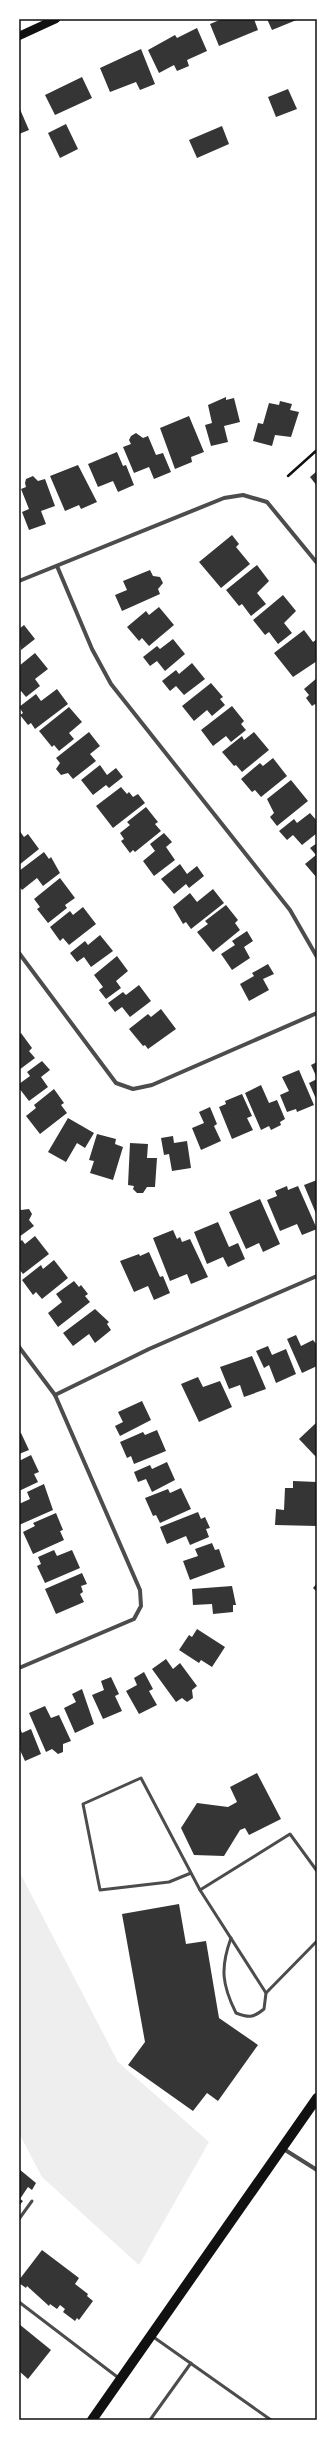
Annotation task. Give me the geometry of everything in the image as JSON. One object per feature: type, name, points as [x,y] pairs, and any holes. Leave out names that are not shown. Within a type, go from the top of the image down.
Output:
[{"type":"main road","points":[[19,36],[56,19]]},
{"type":"main road","points":[[93,2420],[317,2098]]},
{"type":"street","points":[[19,582],[224,498],[243,495],[267,502],[317,562]]},
{"type":"street","points":[[57,566],[92,649],[111,684],[290,910],[317,958]]},
{"type":"street","points":[[19,954],[116,1083],[133,1089],[152,1085],[317,1013]]},
{"type":"street","points":[[55,1395],[149,1349],[317,1276]]},
{"type":"street","points":[[19,1347],[55,1395],[140,1590],[141,1606],[134,1619],[19,1668]]},
{"type":"street","points":[[282,2148],[317,2170]]},
{"type":"lane","points":[[191,1873],[169,1882],[100,1890],[83,1804],[141,1778],[200,1890],[266,1993]]},
{"type":"lane","points":[[200,1890],[290,1834],[317,1871]]},
{"type":"lane","points":[[231,1938],[223,1961],[227,1995],[236,2013],[248,2018],[256,2016],[264,2009],[266,1993],[317,1942]]},
{"type":"lane","points":[[19,2219],[32,2201]]},
{"type":"lane","points":[[19,2302],[122,2380]]},
{"type":"lane","points":[[152,2336],[271,2420]]},
{"type":"lane","points":[[150,2420],[191,2363]]},
{"type":"path","points":[[288,476],[317,450]]},
{"type":"shaded area","points":[[19,1871],[118,2062],[209,2142],[139,2265],[42,2177],[19,2133]]},
{"type":"building","points":[[222,19],[254,19],[258,30],[219,46],[210,24]]},
{"type":"building","points":[[267,19],[299,19],[272,30]]},
{"type":"building","points":[[197,28],[207,51],[187,60],[189,66],[177,71],[174,65],[159,73],[148,50],[175,35],[177,38]]},
{"type":"building","points":[[141,49],[155,84],[140,90],[136,82],[110,92],[100,68]]},
{"type":"building","points":[[82,77],[92,98],[55,115],[45,95]]},
{"type":"building","points":[[288,89],[297,109],[276,117],[268,97]]},
{"type":"building","points":[[19,107],[29,130],[19,134]]},
{"type":"building","points":[[66,124],[78,149],[60,158],[48,133]]},
{"type":"building","points":[[222,126],[229,144],[197,158],[189,140]]},
{"type":"building","points":[[226,397],[226,400],[234,398],[240,422],[224,426],[228,442],[211,446],[205,425],[212,423],[208,405]]},
{"type":"building","points":[[280,401],[292,404],[290,410],[299,412],[291,437],[275,435],[272,446],[253,441],[258,423],[263,424],[269,403],[279,405]]},
{"type":"building","points":[[189,416],[204,452],[191,457],[192,462],[175,469],[160,428]]},
{"type":"building","points":[[136,433],[143,438],[148,436],[156,455],[163,453],[171,472],[154,479],[149,467],[134,473],[123,447],[131,444],[129,440],[131,436]]},
{"type":"building","points":[[117,452],[123,466],[126,465],[134,485],[118,492],[113,481],[98,487],[88,464]]},
{"type":"building","points":[[78,465],[97,502],[81,509],[79,505],[65,511],[50,476]]},
{"type":"building","points":[[317,471],[317,486],[310,477]]},
{"type":"building","points":[[33,476],[38,481],[45,479],[55,506],[41,511],[46,524],[29,530],[22,512],[29,509],[21,489],[26,487],[26,479]]},
{"type":"building","points":[[232,535],[239,544],[236,547],[250,564],[221,588],[199,562]]},
{"type":"building","points":[[257,565],[269,581],[257,593],[266,604],[251,616],[242,604],[239,606],[226,590]]},
{"type":"building","points":[[150,570],[153,576],[160,577],[163,583],[158,589],[160,594],[122,611],[115,595],[127,590],[123,581]]},
{"type":"building","points":[[283,595],[296,611],[284,623],[292,633],[278,644],[269,632],[265,635],[253,620]]},
{"type":"building","points":[[159,607],[174,625],[149,646],[142,638],[139,641],[127,627],[146,611],[149,615]]},
{"type":"building","points":[[24,625],[35,639],[21,650],[19,629]]},
{"type":"building","points":[[304,630],[313,642],[317,639],[317,661],[293,677],[274,653]]},
{"type":"building","points":[[173,639],[185,654],[165,671],[157,661],[150,666],[143,657],[157,646],[160,649]]},
{"type":"building","points":[[35,653],[48,669],[35,679],[40,686],[26,697],[21,691],[19,692],[19,666]]},
{"type":"building","points":[[192,663],[205,679],[184,695],[176,686],[170,691],[162,681],[176,670],[179,674]]},
{"type":"building","points":[[317,678],[317,707],[315,704],[312,706],[306,698],[309,695],[304,689]]},
{"type":"building","points":[[211,683],[223,697],[220,699],[225,705],[212,716],[207,710],[194,721],[182,706]]},
{"type":"building","points":[[57,689],[68,704],[35,729],[31,723],[28,725],[20,715],[23,713],[19,707],[36,694],[41,701]]},
{"type":"building","points":[[232,706],[244,721],[241,724],[246,730],[231,742],[226,736],[213,746],[201,730]]},
{"type":"building","points":[[69,707],[82,722],[69,733],[74,739],[59,751],[54,745],[52,747],[39,731]]},
{"type":"building","points":[[89,732],[100,746],[90,754],[96,761],[73,779],[68,773],[61,775],[56,769],[60,763],[56,758]]},
{"type":"building","points":[[254,732],[269,750],[242,772],[236,765],[234,766],[222,752],[242,736],[244,740]]},
{"type":"building","points":[[273,758],[287,776],[261,797],[255,790],[252,792],[241,779],[260,763],[263,766]]},
{"type":"building","points":[[100,765],[107,775],[116,768],[123,777],[109,788],[106,785],[93,795],[81,780]]},
{"type":"building","points":[[291,780],[308,801],[277,826],[270,817],[274,813],[267,799]]},
{"type":"building","points":[[121,787],[127,794],[129,792],[133,797],[138,794],[145,803],[113,828],[96,806]]},
{"type":"building","points":[[146,807],[158,822],[155,824],[161,831],[135,852],[133,850],[130,853],[121,841],[124,839],[120,833],[130,825],[127,822]]},
{"type":"building","points":[[310,813],[317,821],[317,833],[302,845],[293,835],[287,840],[279,831],[294,819],[297,823]]},
{"type":"building","points":[[19,830],[24,837],[28,834],[39,849],[19,865]]},
{"type":"building","points":[[164,833],[172,842],[166,847],[175,860],[154,876],[143,861],[155,851],[150,844]]},
{"type":"building","points":[[317,843],[317,878],[305,864],[316,855],[310,848]]},
{"type":"building","points":[[44,852],[49,859],[51,857],[60,873],[43,886],[37,878],[22,890],[19,886],[19,871]]},
{"type":"building","points":[[180,864],[187,874],[197,866],[204,876],[189,888],[186,884],[174,894],[161,879]]},
{"type":"building","points":[[60,878],[75,898],[65,905],[67,908],[48,923],[37,909],[40,907],[34,899]]},
{"type":"building","points":[[213,889],[224,903],[191,929],[186,922],[183,924],[173,907],[190,893],[197,902]]},
{"type":"building","points":[[226,905],[238,920],[235,923],[240,930],[213,952],[197,932],[208,924],[205,921]]},
{"type":"building","points":[[83,907],[96,924],[69,945],[63,938],[60,941],[50,927],[70,911],[73,915]]},
{"type":"building","points":[[247,931],[253,941],[244,947],[250,958],[232,970],[221,954],[235,945],[232,941]]},
{"type":"building","points":[[100,935],[113,951],[91,967],[84,957],[77,962],[70,953],[85,941],[88,945]]},
{"type":"building","points":[[117,956],[128,971],[116,981],[121,988],[106,999],[99,990],[103,987],[94,975]]},
{"type":"building","points":[[268,964],[274,974],[263,979],[269,990],[249,1001],[240,984],[254,976],[252,973]]},
{"type":"building","points":[[139,985],[151,1001],[130,1017],[122,1007],[115,1012],[108,1003],[123,992],[126,995]]},
{"type":"building","points":[[161,1009],[176,1029],[148,1049],[145,1045],[143,1046],[129,1029],[148,1014],[151,1017]]},
{"type":"building","points":[[21,1033],[32,1048],[29,1051],[35,1058],[19,1070],[19,1035]]},
{"type":"building","points":[[42,1061],[50,1070],[41,1077],[48,1087],[29,1101],[19,1088],[19,1084],[30,1076],[27,1072]]},
{"type":"building","points":[[317,1062],[317,1078],[311,1065]]},
{"type":"building","points":[[299,1070],[314,1105],[297,1112],[296,1109],[287,1112],[280,1095],[289,1091],[282,1077]]},
{"type":"building","points":[[317,1079],[317,1101],[309,1083]]},
{"type":"building","points":[[261,1085],[269,1103],[277,1100],[285,1119],[280,1122],[281,1125],[271,1130],[269,1126],[261,1130],[245,1093]]},
{"type":"building","points":[[54,1089],[64,1103],[61,1105],[67,1113],[40,1134],[26,1116],[36,1108],[34,1105]]},
{"type":"building","points":[[242,1094],[252,1116],[247,1118],[253,1130],[232,1139],[219,1107],[226,1104],[225,1101]]},
{"type":"building","points":[[210,1107],[217,1124],[214,1126],[221,1141],[201,1150],[192,1128],[204,1123],[199,1112]]},
{"type":"building","points":[[68,1118],[94,1133],[85,1148],[77,1143],[66,1162],[48,1152]]},
{"type":"building","points":[[97,1134],[116,1139],[115,1144],[123,1147],[113,1180],[90,1173],[94,1161],[89,1160]]},
{"type":"building","points":[[173,1136],[174,1143],[187,1141],[191,1168],[172,1171],[169,1154],[164,1155],[161,1138]]},
{"type":"building","points":[[130,1143],[148,1144],[147,1158],[157,1158],[155,1187],[147,1187],[143,1193],[137,1193],[133,1189],[134,1186],[128,1185]]},
{"type":"building","points":[[317,1180],[317,1216],[304,1185]]},
{"type":"building","points":[[287,1186],[288,1190],[298,1186],[317,1229],[302,1235],[297,1224],[280,1231],[267,1200],[277,1196],[275,1191]]},
{"type":"building","points":[[260,1199],[280,1244],[263,1252],[259,1243],[246,1249],[229,1212]]},
{"type":"building","points":[[19,1208],[21,1210],[29,1209],[32,1214],[29,1220],[34,1226],[19,1237]]},
{"type":"building","points":[[218,1222],[229,1247],[238,1243],[245,1259],[228,1267],[223,1257],[207,1264],[194,1232]]},
{"type":"building","points":[[173,1230],[177,1239],[180,1237],[182,1242],[190,1239],[208,1277],[191,1284],[187,1274],[170,1281],[153,1238]]},
{"type":"building","points":[[35,1236],[49,1254],[23,1274],[19,1269],[19,1242],[22,1240],[25,1244]]},
{"type":"building","points":[[149,1252],[160,1277],[163,1276],[170,1293],[154,1300],[148,1286],[134,1292],[120,1261]]},
{"type":"building","points":[[54,1260],[68,1278],[42,1299],[36,1292],[33,1295],[22,1280],[41,1265],[43,1269]]},
{"type":"building","points":[[74,1281],[79,1287],[81,1285],[88,1294],[85,1296],[90,1302],[58,1327],[48,1313],[62,1302],[56,1294]]},
{"type":"building","points":[[95,1309],[109,1322],[107,1324],[111,1330],[95,1343],[89,1334],[73,1346],[63,1333]]},
{"type":"building","points":[[296,1335],[301,1346],[313,1340],[317,1345],[317,1366],[302,1373],[287,1339]]},
{"type":"building","points":[[268,1346],[272,1355],[286,1349],[296,1374],[276,1383],[269,1365],[264,1368],[256,1351]]},
{"type":"building","points":[[252,1356],[266,1389],[244,1397],[240,1385],[229,1389],[220,1367]]},
{"type":"building","points":[[198,1377],[203,1387],[220,1381],[232,1407],[199,1422],[181,1384]]},
{"type":"building","points":[[142,1401],[151,1420],[120,1436],[115,1426],[123,1422],[118,1412]]},
{"type":"building","points":[[317,1422],[317,1458],[299,1439]]},
{"type":"building","points":[[157,1430],[166,1451],[134,1464],[131,1456],[127,1458],[120,1442],[143,1432],[145,1435]]},
{"type":"building","points":[[19,1433],[21,1433],[29,1450],[19,1454]]},
{"type":"building","points":[[31,1455],[39,1472],[34,1474],[38,1482],[19,1491],[19,1461]]},
{"type":"building","points":[[167,1462],[175,1480],[152,1492],[146,1479],[138,1482],[134,1472],[150,1465],[152,1469]]},
{"type":"building","points":[[293,1481],[317,1482],[317,1526],[275,1525],[276,1509],[284,1510],[285,1488],[293,1488]]},
{"type":"building","points":[[44,1484],[53,1510],[19,1525],[19,1504],[30,1499],[27,1492]]},
{"type":"building","points":[[181,1488],[191,1509],[160,1523],[156,1515],[153,1516],[145,1498],[168,1489],[170,1493]]},
{"type":"building","points":[[198,1512],[201,1519],[205,1517],[210,1528],[206,1529],[209,1537],[190,1545],[186,1536],[167,1544],[160,1527]]},
{"type":"building","points":[[56,1513],[63,1530],[60,1531],[64,1540],[33,1554],[23,1532],[35,1526],[33,1523]]},
{"type":"building","points":[[212,1543],[215,1550],[219,1549],[225,1567],[190,1580],[183,1561],[198,1556],[195,1549]]},
{"type":"building","points":[[54,1550],[57,1556],[72,1550],[80,1568],[45,1583],[37,1566],[41,1564],[38,1557]]},
{"type":"building","points":[[82,1573],[87,1584],[81,1586],[83,1592],[80,1594],[84,1602],[56,1614],[45,1589]]},
{"type":"building","points":[[317,1583],[317,1592],[313,1588]]},
{"type":"building","points":[[232,1586],[236,1605],[233,1605],[233,1612],[213,1614],[212,1604],[193,1605],[192,1589]]},
{"type":"building","points":[[197,1629],[225,1647],[212,1667],[201,1660],[199,1663],[179,1650],[189,1635],[192,1637]]},
{"type":"building","points":[[166,1659],[173,1669],[180,1663],[197,1686],[192,1690],[193,1698],[187,1702],[182,1698],[176,1702],[152,1669]]},
{"type":"building","points":[[144,1672],[153,1689],[149,1691],[157,1705],[139,1714],[126,1691],[137,1685],[134,1678]]},
{"type":"building","points":[[111,1677],[119,1694],[115,1696],[122,1711],[103,1719],[92,1695],[104,1690],[101,1681]]},
{"type":"building","points":[[82,1689],[94,1724],[75,1733],[64,1708],[76,1702],[72,1694]]},
{"type":"building","points":[[45,1706],[51,1718],[59,1715],[71,1741],[63,1744],[63,1752],[58,1754],[52,1749],[46,1752],[29,1713]]},
{"type":"building","points":[[19,1726],[22,1733],[31,1729],[41,1754],[25,1761],[19,1748]]},
{"type":"building","points":[[257,1773],[281,1819],[249,1835],[245,1828],[240,1830],[224,1856],[194,1855],[181,1828],[197,1803],[228,1807],[237,1802],[230,1787]]},
{"type":"building","points":[[179,1904],[186,1944],[206,1941],[219,2018],[258,2045],[218,2101],[207,2093],[193,2111],[128,2065],[145,2042],[122,1914]]},
{"type":"building","points":[[19,2169],[36,2183],[32,2190],[28,2187],[20,2199],[23,2201],[19,2206]]},
{"type":"building","points":[[42,2250],[79,2278],[75,2284],[88,2294],[87,2296],[93,2301],[79,2320],[77,2318],[75,2321],[63,2312],[65,2309],[60,2305],[57,2309],[50,2304],[49,2306],[27,2286],[26,2288],[19,2283],[19,2280]]},
{"type":"building","points":[[19,2324],[51,2350],[28,2379],[19,2371]]}]
